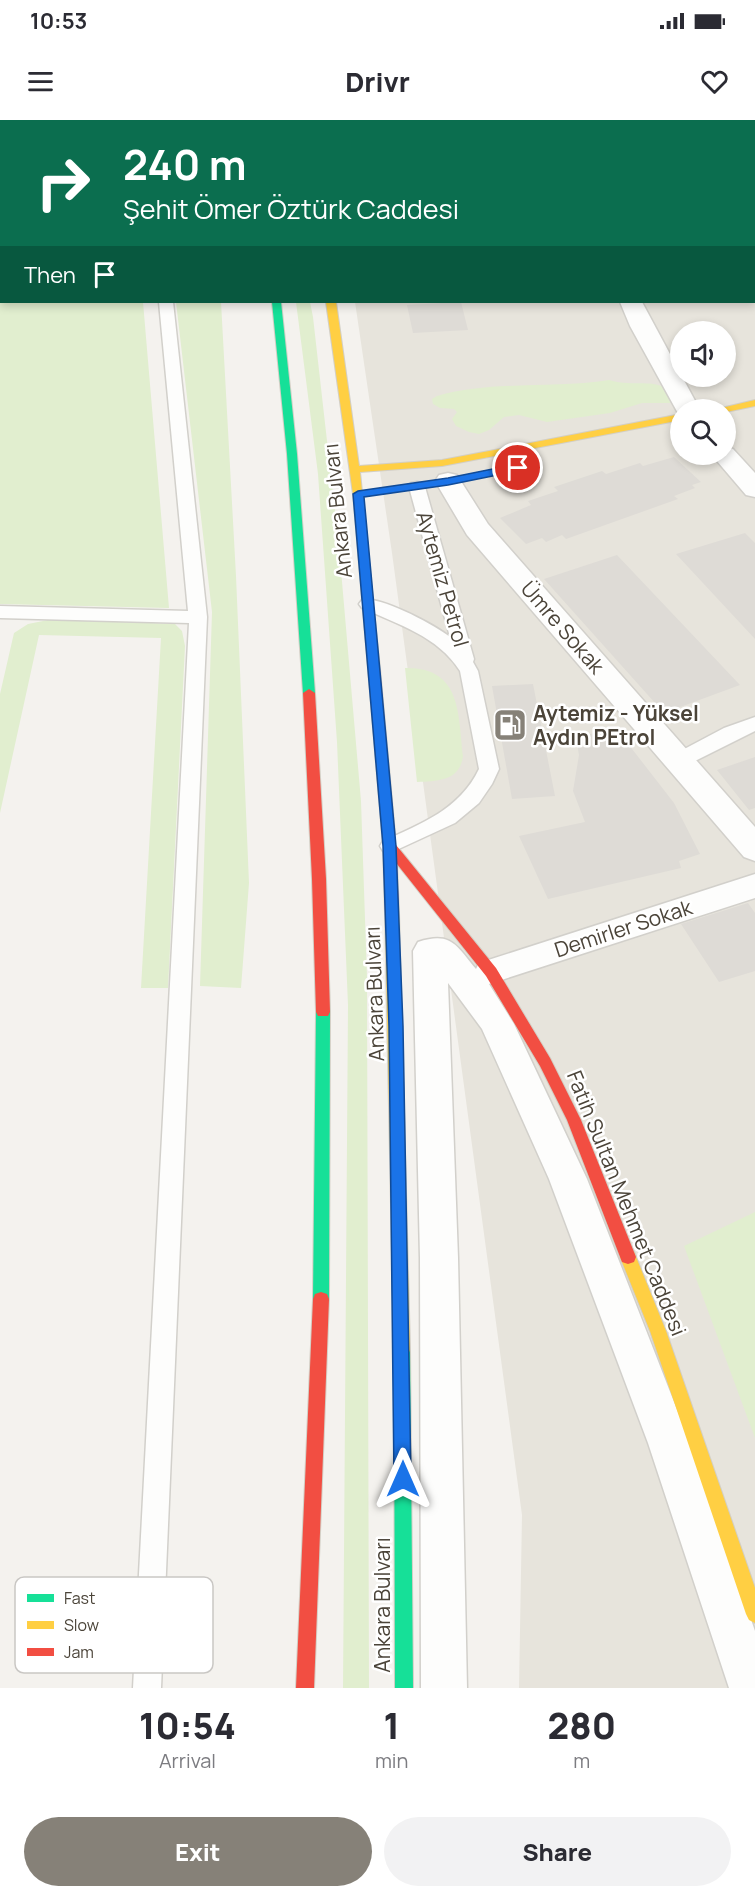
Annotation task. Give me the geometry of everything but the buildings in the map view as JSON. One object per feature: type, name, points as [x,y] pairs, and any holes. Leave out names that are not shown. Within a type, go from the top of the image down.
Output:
[{"type":"main road","name":"Ankara Bulvarı","points":[[276,303],[288,389],[313,741],[322,969],[323,1142],[316,1474],[305,1688]]},
{"type":"main road","name":"Ankara Bulvarı","points":[[331,303],[356,469],[390,846],[402,1316],[404,1688]]},
{"type":"main road","points":[[736,407],[755,403]]},
{"type":"main road","points":[[356,469],[442,463],[670,419]]},
{"type":"main road","points":[[358,494],[375,492]]},
{"type":"main road","name":"Fatih Sultan Mehmet Caddesi","points":[[390,846],[491,972],[545,1062],[574,1120],[658,1331],[755,1614]]},
{"type":"street","points":[[631,303],[682,399]]},
{"type":"street","points":[[734,465],[755,489]]},
{"type":"street","name":"Ümre Sokak","points":[[433,484],[477,530],[680,760],[755,849]]},
{"type":"street","name":"Demirler Sokak","points":[[491,972],[755,886]]},
{"type":"street","points":[[444,1688],[439,1258],[430,951],[441,950],[486,1006],[497,1024],[568,1179],[669,1443],[752,1688]]},
{"type":"lane","points":[[152,1577],[198,617],[166,303]]},
{"type":"lane","name":"Aytemiz Petrol","points":[[390,846],[451,818],[472,799],[484,783],[489,770],[433,484]]},
{"type":"lane","name":"Aytemiz Petrol","points":[[368,604],[429,631],[449,644],[463,659],[469,671]]},
{"type":"lane","points":[[0,631],[2,612],[198,617]]},
{"type":"lane","points":[[680,760],[731,733],[755,724]]},
{"type":"lane","points":[[147,1688],[148,1673]]},
{"type":"shaded area","points":[[355,303],[755,303],[755,1688],[519,1688],[522,1515],[392,553]]},
{"type":"green space","points":[[0,303],[143,303],[169,608],[0,604]]},
{"type":"green space","points":[[176,303],[221,303],[249,883],[241,988],[200,986],[212,612]]},
{"type":"green space","points":[[296,303],[310,303],[313,317],[339,547],[361,801],[367,978],[369,1688],[343,1688],[348,1005],[337,742],[318,474]]},
{"type":"green space","points":[[609,380],[623,383],[656,384],[667,390],[670,403],[642,403],[610,413],[547,422],[519,415],[504,417],[489,430],[479,434],[456,426],[452,419],[457,412],[454,409],[440,408],[433,404],[432,399],[458,391],[479,388]]},
{"type":"green space","points":[[53,619],[175,624],[182,631],[185,646],[168,988],[141,988],[161,638],[39,635],[0,813],[0,694],[14,633],[28,624]]},
{"type":"green space","points":[[405,668],[424,670],[437,675],[447,684],[454,696],[463,756],[458,770],[447,778],[417,782]]},
{"type":"green space","points":[[755,1212],[755,1438],[684,1246]]},
{"type":"traffic: fast","points":[[276,303],[292,454],[309,693]]},
{"type":"traffic: fast","points":[[321,1299],[323,1012]]},
{"type":"traffic: fast","points":[[402,1350],[404,1688]]},
{"type":"traffic: slow","points":[[331,303],[358,494],[374,669]]},
{"type":"traffic: slow","points":[[736,407],[755,403]]},
{"type":"traffic: slow","points":[[356,469],[442,463],[670,419]]},
{"type":"traffic: slow","points":[[392,913],[402,1350]]},
{"type":"traffic: slow","points":[[628,1257],[658,1331],[755,1614]]},
{"type":"traffic: jam","points":[[374,669],[390,846],[392,913]]},
{"type":"traffic: jam","points":[[309,693],[319,879],[323,1012]]},
{"type":"traffic: jam","points":[[390,846],[491,972],[545,1062],[574,1120],[628,1257]]},
{"type":"traffic: jam","points":[[305,1688],[321,1299]]},
{"type":"place","name":"Aytemiz - Yüksel Aydın PEtrol","points":[[510,725]]},
{"type":"route","points":[[403,1479],[402,1316],[390,846],[358,494],[448,482],[518,468]]}]
